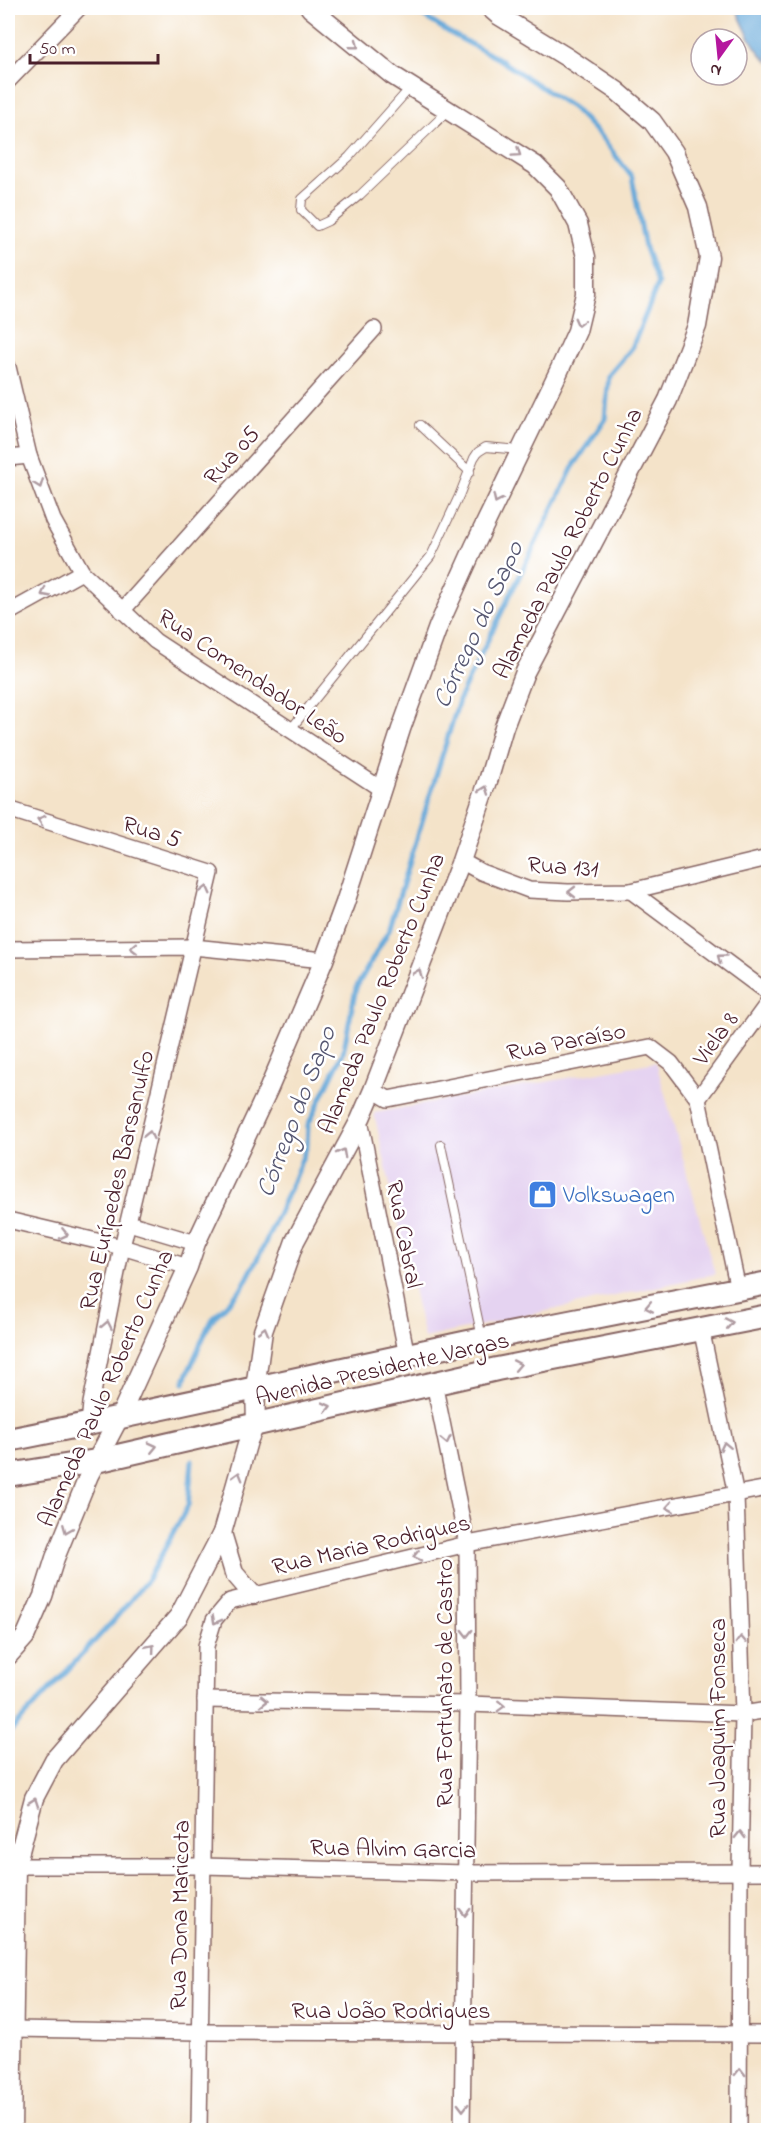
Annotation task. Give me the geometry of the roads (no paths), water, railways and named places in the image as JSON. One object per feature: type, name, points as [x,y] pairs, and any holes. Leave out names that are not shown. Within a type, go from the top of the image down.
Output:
[{"type":"main road","name":"Avenida Presidente Vargas","points":[[8,1440],[89,1425],[120,1416],[482,1340],[768,1283]]},
{"type":"main road","name":"Avenida Presidente Vargas","points":[[8,1475],[96,1461],[434,1383],[768,1316]]},
{"type":"street","points":[[8,81],[79,8]]},
{"type":"street","name":"Alameda Paulo Roberto Cunha","points":[[8,1656],[25,1637],[96,1461],[120,1416],[188,1267],[196,1243],[324,960],[438,627],[577,331],[586,294],[586,257],[578,224],[558,188],[535,165],[392,75],[310,8]]},
{"type":"street","name":"Alameda Paulo Roberto Cunha","points":[[12,2130],[16,1866],[34,1798],[54,1760],[179,1616],[222,1533],[248,1441],[256,1423],[255,1388],[263,1331],[295,1241],[360,1120],[373,1090],[461,861],[504,727],[525,672],[668,400],[697,326],[709,257],[698,207],[674,152],[652,122],[617,91],[490,8]]},
{"type":"street","name":"Rua 05","points":[[122,611],[374,329]]},
{"type":"street","name":"Rua Comendador Leão","points":[[8,367],[29,456],[53,520],[82,572],[155,641],[381,789]]},
{"type":"street","points":[[8,458],[29,456]]},
{"type":"street","points":[[8,613],[82,572]]},
{"type":"street","name":"Rua 5","points":[[8,809],[211,873],[192,947]]},
{"type":"street","name":"Rua 131","points":[[461,861],[481,872],[529,890],[568,892],[631,891],[768,858]]},
{"type":"street","name":"Rua 131","points":[[631,891],[768,993]]},
{"type":"street","points":[[8,949],[192,947],[324,960]]},
{"type":"street","name":"Rua Eurípedes Barsanulfo","points":[[89,1425],[93,1392],[122,1247],[192,947]]},
{"type":"street","name":"Viela 8","points":[[698,1099],[768,1003]]},
{"type":"street","name":"Rua Paraíso","points":[[373,1090],[388,1099],[650,1047],[671,1063],[698,1099],[738,1289]]},
{"type":"street","name":"Rua Cabral","points":[[360,1120],[407,1356]]},
{"type":"street","points":[[8,1220],[122,1247],[188,1267]]},
{"type":"street","points":[[129,1223],[196,1243]]},
{"type":"street","name":"Rua Joaquim Fonseca","points":[[701,1329],[736,1495],[743,1714],[739,2130]]},
{"type":"street","name":"Rua Fortunato de Castro","points":[[434,1383],[467,1544],[468,1704],[462,2130]]},
{"type":"street","name":"Rua Maria Rodrigues","points":[[206,1700],[206,1646],[214,1620],[230,1601],[467,1544],[768,1488]]},
{"type":"street","points":[[222,1533],[234,1573],[253,1595]]},
{"type":"street","points":[[206,1700],[468,1704],[743,1714],[768,1710]]},
{"type":"street","name":"Rua Dona Maricota","points":[[199,2130],[206,1700]]},
{"type":"street","name":"Rua Alvim Garcia","points":[[16,1866],[202,1866],[466,1873],[768,1872]]},
{"type":"street","name":"Rua João Rodrigues","points":[[13,2029],[768,2034]]},
{"type":"lane","points":[[411,87],[349,157],[302,199],[300,210],[317,226],[328,221],[360,195],[448,111]]},
{"type":"lane","points":[[420,425],[470,472]]},
{"type":"lane","points":[[290,730],[430,556],[478,452],[486,447],[520,450]]},
{"type":"lane","points":[[441,1145],[482,1340]]},
{"type":"water","points":[[736,8],[768,8],[768,62],[753,44],[749,36],[749,27],[745,27]]},
{"type":"waterway","name":"Córrego do Sapo","points":[[184,1382],[210,1322],[242,1288],[293,1181],[307,1146],[308,1125],[343,1053],[356,988],[389,930],[460,697],[573,467],[605,419],[609,375],[632,348],[658,284],[645,248],[632,177],[602,138],[573,108],[497,58],[410,8]]},
{"type":"waterway","name":"Córrego do Sapo","points":[[8,1734],[115,1619],[148,1579],[188,1506],[192,1461]]},
{"type":"place","name":"Volkswagen","points":[[542,1194]]}]
